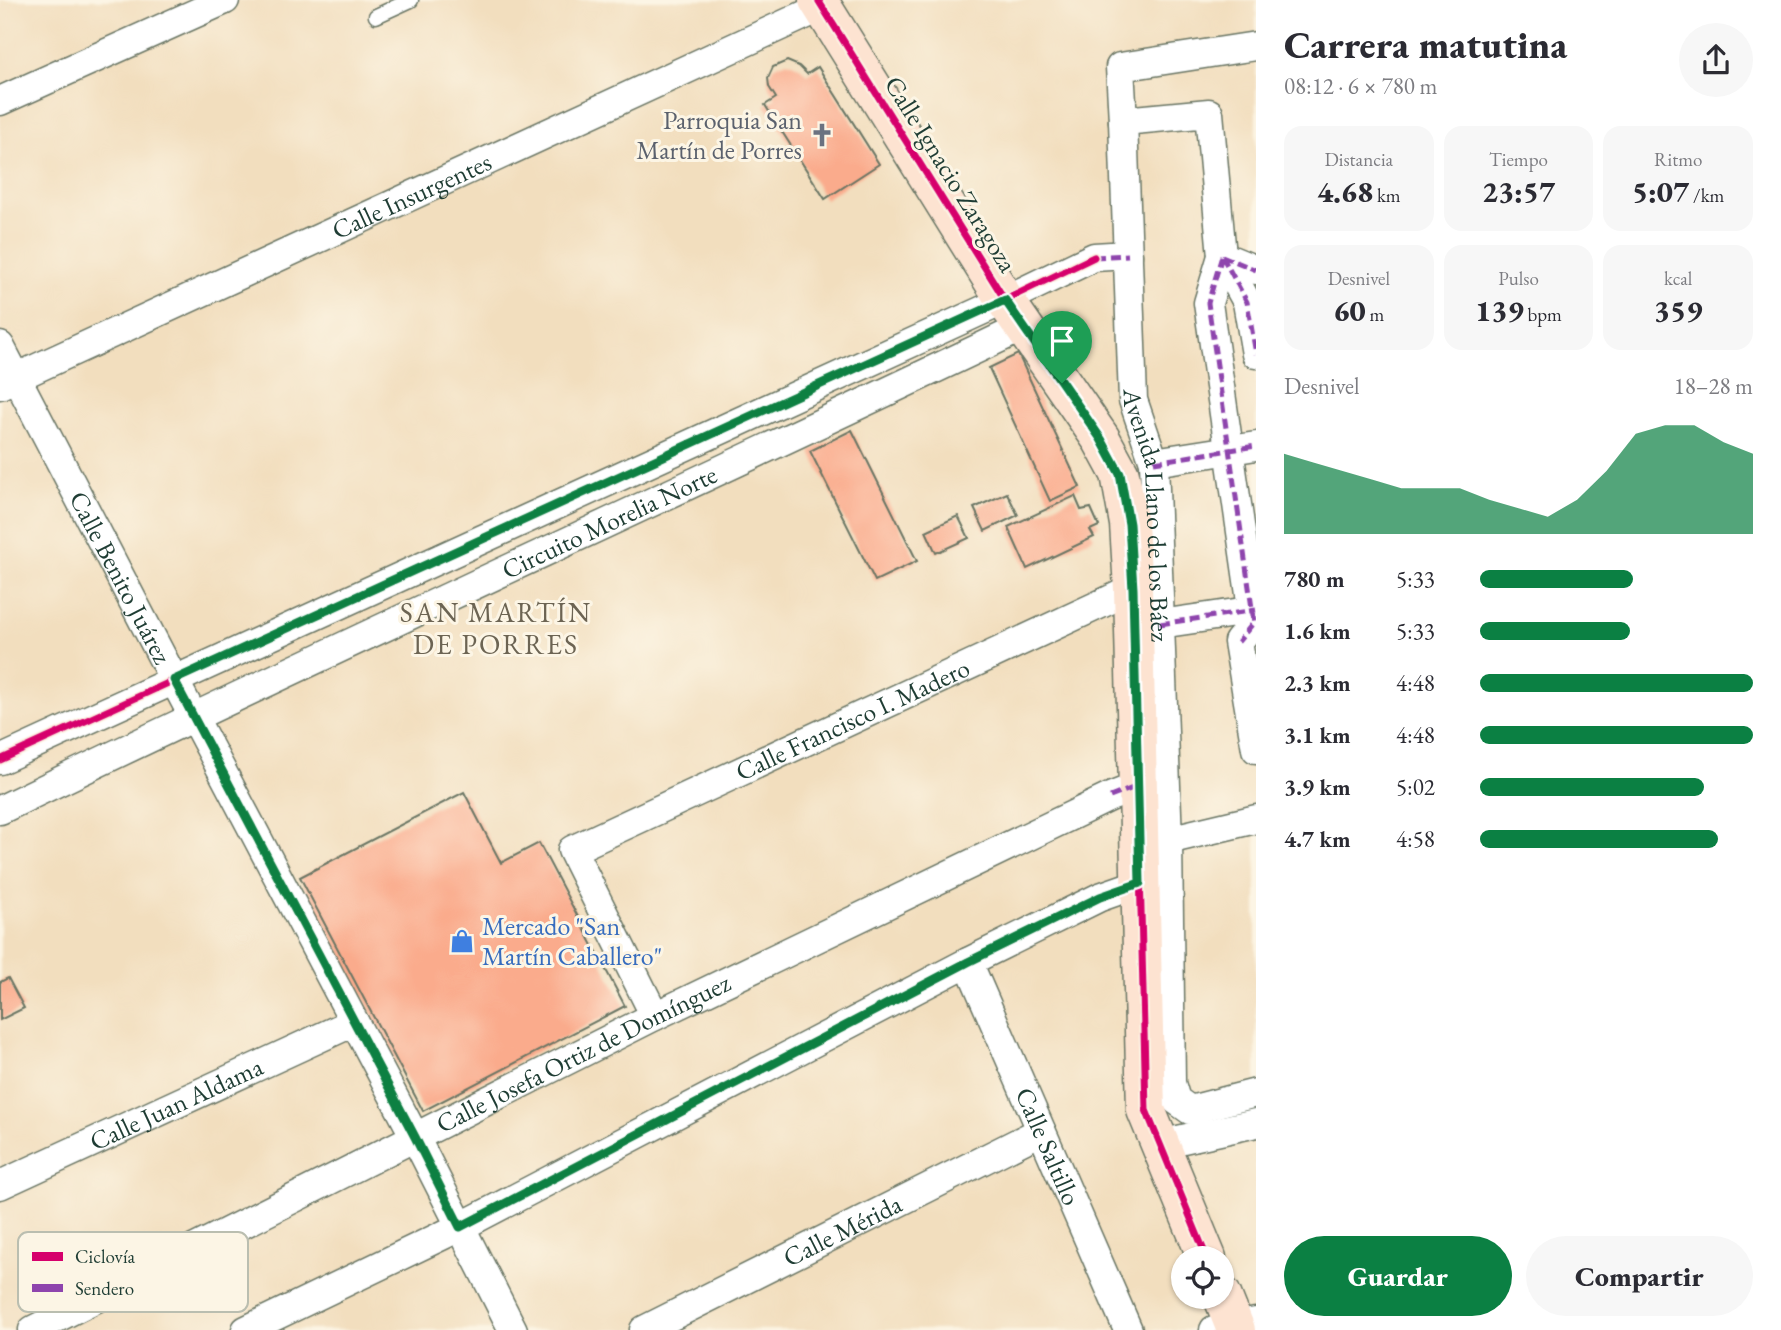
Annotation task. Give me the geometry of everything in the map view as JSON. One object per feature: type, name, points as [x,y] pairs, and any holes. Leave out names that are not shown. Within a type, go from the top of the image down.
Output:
[{"type":"street","points":[[0,101],[225,0]]},
{"type":"street","name":"Calle Ignacio Zaragoza","points":[[820,4],[1014,313],[1101,439],[1120,474],[1129,524],[1133,589],[1124,792],[1140,883],[1146,1110],[1202,1246]]},
{"type":"street","name":"Calle Insurgentes","points":[[8,381],[820,4]]},
{"type":"street","name":"Avenida Llano de los Báez","points":[[1256,46],[1119,67],[1124,121],[1133,400],[1154,462],[1168,840],[1171,1083],[1176,1100],[1190,1110],[1256,1093]]},
{"type":"street","points":[[1124,121],[1209,113],[1222,256],[1208,303],[1243,448],[1254,622],[1238,642],[1256,749]]},
{"type":"street","points":[[1014,313],[1094,257],[1128,255]]},
{"type":"street","points":[[1222,256],[1256,270]]},
{"type":"street","points":[[1222,256],[1247,302],[1256,354]]},
{"type":"street","name":"Circuito Morelia Norte","points":[[0,760],[862,365],[1014,313]]},
{"type":"street","name":"Circuito Morelia Norte","points":[[0,810],[193,716],[878,397],[1014,313]]},
{"type":"street","name":"Calle Benito Juárez","points":[[0,346],[8,381],[174,680],[415,1137],[513,1330]]},
{"type":"street","points":[[862,365],[878,397]]},
{"type":"street","points":[[1154,462],[1243,448]]},
{"type":"street","name":"Calle Francisco I. Madero","points":[[655,1016],[572,850],[1133,589]]},
{"type":"street","points":[[1160,624],[1254,610]]},
{"type":"street","name":"Calle Josefa Ortiz de Domínguez","points":[[227,1232],[655,1016],[1124,792]]},
{"type":"street","points":[[1168,840],[1256,819]]},
{"type":"street","points":[[246,1330],[460,1227],[968,962],[1100,897],[1140,883]]},
{"type":"street","name":"Calle Saltillo","points":[[968,962],[1128,1330]]},
{"type":"street","name":"Calle Juan Aldama","points":[[0,1185],[354,1022]]},
{"type":"street","points":[[1160,1144],[1256,1123]]},
{"type":"street","name":"Calle Mérida","points":[[644,1330],[1041,1130]]},
{"type":"street","name":"Calle Josefa Ortiz de Domínguez","points":[[33,1330],[69,1312]]},
{"type":"lane","points":[[376,16],[411,0]]},
{"type":"building","name":"Parroquia San Martín de Porres","points":[[787,61],[799,66],[807,74],[818,67],[879,164],[825,199],[765,105],[776,98],[769,87],[768,78],[773,67]]},
{"type":"building","points":[[1018,354],[1080,487],[1050,501],[989,368]]},
{"type":"building","points":[[852,430],[917,561],[875,581],[810,451]]},
{"type":"building","points":[[1007,493],[1018,515],[985,531],[974,508]]},
{"type":"building","points":[[1075,496],[1081,510],[1091,508],[1099,526],[1090,530],[1094,537],[1027,569],[1008,527]]},
{"type":"building","points":[[958,516],[969,538],[936,553],[926,531]]},
{"type":"building","name":"Mercado \"San Martín Caballero\"","points":[[464,792],[501,863],[539,843],[625,1006],[423,1111],[300,877]]},
{"type":"building","points":[[8,978],[24,1008],[0,1020],[0,982]]},
{"type":"marked path","points":[[1094,257],[1128,255]]},
{"type":"marked path","points":[[1222,256],[1208,303],[1254,622],[1238,642]]},
{"type":"marked path","points":[[1222,256],[1247,302],[1256,354]]},
{"type":"marked path","points":[[1222,256],[1256,270]]},
{"type":"marked path","points":[[1154,462],[1256,446]]},
{"type":"marked path","points":[[1160,624],[1256,610]]},
{"type":"marked path","points":[[1110,797],[1138,786]]},
{"type":"marked path","points":[[1100,897],[1140,883]]},
{"type":"cycle path","points":[[818,0],[1005,300],[1101,439],[1120,474],[1129,524],[1133,589],[1146,1110],[1202,1246]]},
{"type":"cycle path","points":[[0,760],[1094,257]]},
{"type":"place","name":"Parroquia San Martín de Porres","points":[[822,135]]},
{"type":"place","name":"Mercado \"San Martín Caballero\"","points":[[462,941]]},
{"type":"district","name":"SAN MARTÍN DE PORRES","points":[[496,628]]},
{"type":"route","points":[[1005,300],[1062,383],[1101,439],[1120,474],[1129,524],[1140,883],[1100,897],[968,962],[460,1227],[174,680],[1005,300]]}]
